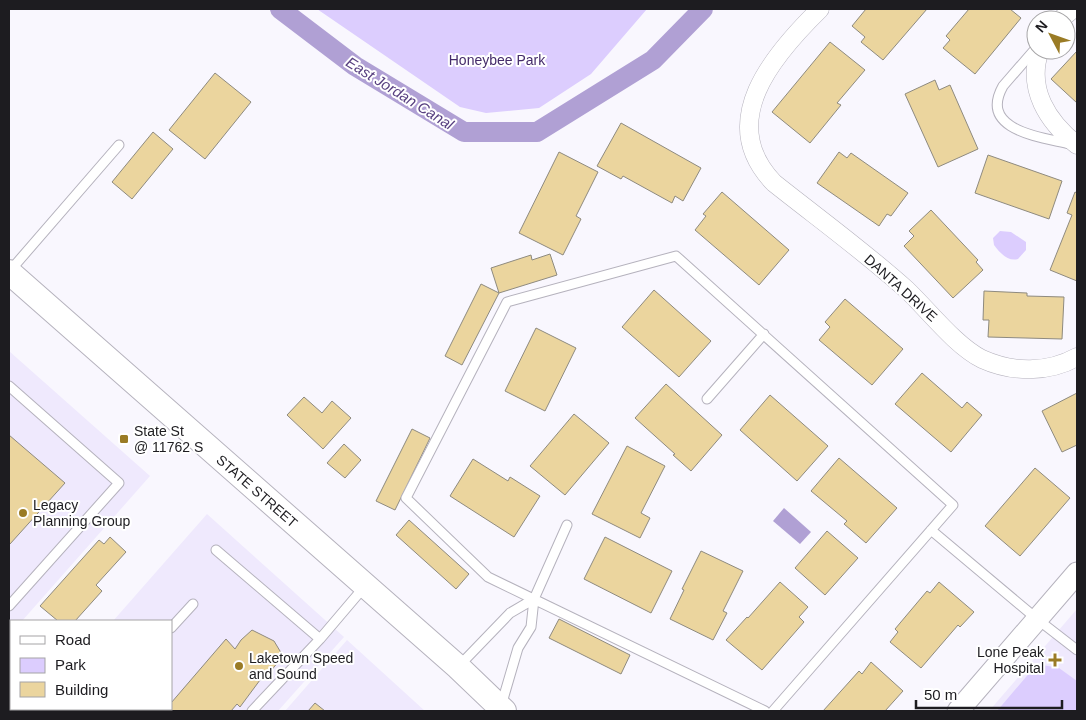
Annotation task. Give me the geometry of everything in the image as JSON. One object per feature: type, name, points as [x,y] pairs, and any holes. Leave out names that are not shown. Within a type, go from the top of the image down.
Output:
[{"type":"main road","name":"STATE STREET","points":[[9,272],[458,668],[502,710]]},
{"type":"street","name":"DANTA DRIVE","points":[[820,9],[785,46],[768,70],[750,106],[748,127],[751,147],[759,165],[774,183],[906,289],[958,342],[969,350],[994,364],[1021,370],[1049,368],[1077,357]]},
{"type":"street","points":[[1038,60],[1035,74],[1040,101],[1053,122],[1077,146]]},
{"type":"street","points":[[958,711],[1077,573]]},
{"type":"lane","points":[[1026,60],[999,92],[998,108],[1000,116],[1005,122],[1019,131],[1077,146]]},
{"type":"lane","points":[[9,272],[119,145]]},
{"type":"lane","points":[[765,711],[488,577],[406,498],[507,302],[676,256],[953,505],[773,711]]},
{"type":"lane","points":[[707,399],[764,334]]},
{"type":"lane","points":[[9,386],[119,483],[10,603]]},
{"type":"lane","points":[[502,710],[518,648],[531,627],[534,599],[567,524]]},
{"type":"lane","points":[[931,530],[1077,650]]},
{"type":"lane","points":[[216,550],[320,639]]},
{"type":"lane","points":[[252,711],[320,639],[365,586]]},
{"type":"lane","points":[[458,668],[510,613],[534,599]]},
{"type":"lane","points":[[172,627],[193,604]]},
{"type":"shaded area","points":[[9,351],[150,476],[23,620],[10,620],[9,637]]},
{"type":"shaded area","points":[[784,508],[811,532],[800,544],[773,521]]},
{"type":"shaded area","points":[[207,514],[344,637],[278,711],[35,711],[172,710],[172,620],[114,620]]},
{"type":"shaded area","name":"Lone Peak Hospital","points":[[1077,609],[1077,711],[989,711]]},
{"type":"shaded area","points":[[347,640],[425,711],[285,711]]},
{"type":"green space","name":"Honeybee Park","points":[[317,9],[647,9],[591,74],[539,108],[486,113],[460,107]]},
{"type":"green space","points":[[1000,231],[1011,232],[1026,242],[1026,250],[1018,259],[1008,258],[994,245],[993,238]]},
{"type":"green space","points":[[1037,664],[1059,668],[1077,681],[1077,711],[997,711]]},
{"type":"building","points":[[866,9],[927,9],[883,60],[861,42],[865,37],[852,26]]},
{"type":"building","points":[[969,9],[1010,9],[1021,18],[975,74],[943,48],[950,40],[946,36]]},
{"type":"building","points":[[830,42],[865,70],[837,103],[841,105],[810,143],[772,112]]},
{"type":"building","points":[[1076,52],[1077,103],[1051,79],[1069,60],[1076,60]]},
{"type":"building","points":[[215,73],[251,102],[205,159],[169,130]]},
{"type":"building","points":[[935,80],[939,90],[950,85],[978,149],[938,167],[905,94]]},
{"type":"building","points":[[621,123],[701,168],[683,201],[675,196],[672,203],[623,176],[621,179],[597,166]]},
{"type":"building","points":[[153,132],[173,149],[132,199],[112,182]]},
{"type":"building","points":[[559,152],[598,172],[576,216],[581,219],[563,255],[519,233]]},
{"type":"building","points":[[839,152],[847,158],[851,153],[908,193],[891,216],[887,214],[879,226],[817,183]]},
{"type":"building","points":[[988,155],[1062,181],[1049,219],[975,193]]},
{"type":"building","points":[[722,192],[789,250],[759,285],[695,230],[706,216],[703,214]]},
{"type":"building","points":[[1075,192],[1077,193],[1077,281],[1050,270],[1072,215],[1067,213]]},
{"type":"building","points":[[931,210],[978,260],[976,262],[983,270],[953,298],[904,246],[914,236],[909,231]]},
{"type":"building","points":[[550,254],[557,275],[499,293],[491,268],[531,255],[532,260]]},
{"type":"building","points":[[481,284],[499,293],[462,365],[445,356]]},
{"type":"building","points":[[654,290],[711,341],[679,377],[622,327]]},
{"type":"building","points":[[984,291],[1027,293],[1027,296],[1064,297],[1062,339],[988,337],[989,320],[983,320]]},
{"type":"building","points":[[845,299],[903,349],[872,385],[819,340],[830,327],[825,322]]},
{"type":"building","points":[[536,328],[576,348],[545,411],[505,391]]},
{"type":"building","points":[[922,373],[962,408],[967,402],[982,415],[951,452],[895,404]]},
{"type":"building","points":[[666,384],[722,435],[691,471],[635,418]]},
{"type":"building","points":[[1077,393],[1077,445],[1062,452],[1042,411]]},
{"type":"building","points":[[770,395],[828,446],[797,481],[740,430]]},
{"type":"building","points":[[304,397],[322,413],[332,401],[351,418],[323,449],[287,415]]},
{"type":"building","points":[[574,414],[609,443],[565,495],[530,466]]},
{"type":"building","points":[[412,429],[430,438],[395,510],[376,501]]},
{"type":"building","name":"Legacy Planning Group","points":[[9,435],[65,483],[10,544],[9,543]]},
{"type":"building","points":[[344,444],[361,460],[345,478],[327,463]]},
{"type":"building","points":[[627,446],[665,466],[641,513],[650,518],[640,538],[592,514]]},
{"type":"building","points":[[839,458],[897,508],[866,543],[844,524],[847,521],[811,491]]},
{"type":"building","points":[[473,459],[508,481],[510,477],[540,496],[514,537],[450,496]]},
{"type":"building","points":[[1035,468],[1070,498],[1020,556],[985,526]]},
{"type":"building","points":[[409,520],[469,574],[456,589],[396,535]]},
{"type":"building","points":[[827,531],[858,558],[825,595],[795,568]]},
{"type":"building","points":[[110,537],[126,552],[96,585],[102,591],[76,620],[57,620],[40,606],[99,540],[104,544]]},
{"type":"building","points":[[605,537],[672,571],[651,613],[584,579]]},
{"type":"building","points":[[701,551],[743,571],[723,611],[727,613],[713,640],[670,619],[684,590],[682,589]]},
{"type":"building","points":[[780,582],[808,607],[799,617],[804,622],[762,670],[726,640]]},
{"type":"building","points":[[939,582],[974,612],[960,627],[958,625],[921,668],[890,642],[898,632],[895,629],[927,591],[930,593]]},
{"type":"building","points":[[559,619],[630,655],[621,674],[549,638]]},
{"type":"building","name":"Laketown Speed and Sound","points":[[252,630],[274,641],[283,656],[270,672],[263,676],[240,707],[237,704],[231,711],[164,711],[172,710],[172,702],[226,639],[235,649],[241,640]]},
{"type":"building","points":[[871,662],[903,691],[885,711],[823,711],[859,671],[862,674]]},
{"type":"building","points":[[315,703],[325,711],[308,711]]},
{"type":"waterway","name":"East Jordan Canal","points":[[280,9],[355,66],[464,132],[537,132],[653,60],[703,9]]},
{"type":"place","name":"State St @ 11762 S","points":[[124,439]]},
{"type":"place","name":"Legacy Planning Group","points":[[23,513]]},
{"type":"place","name":"Lone Peak Hospital","points":[[1055,660]]},
{"type":"place","name":"Laketown Speed and Sound","points":[[239,666]]}]
